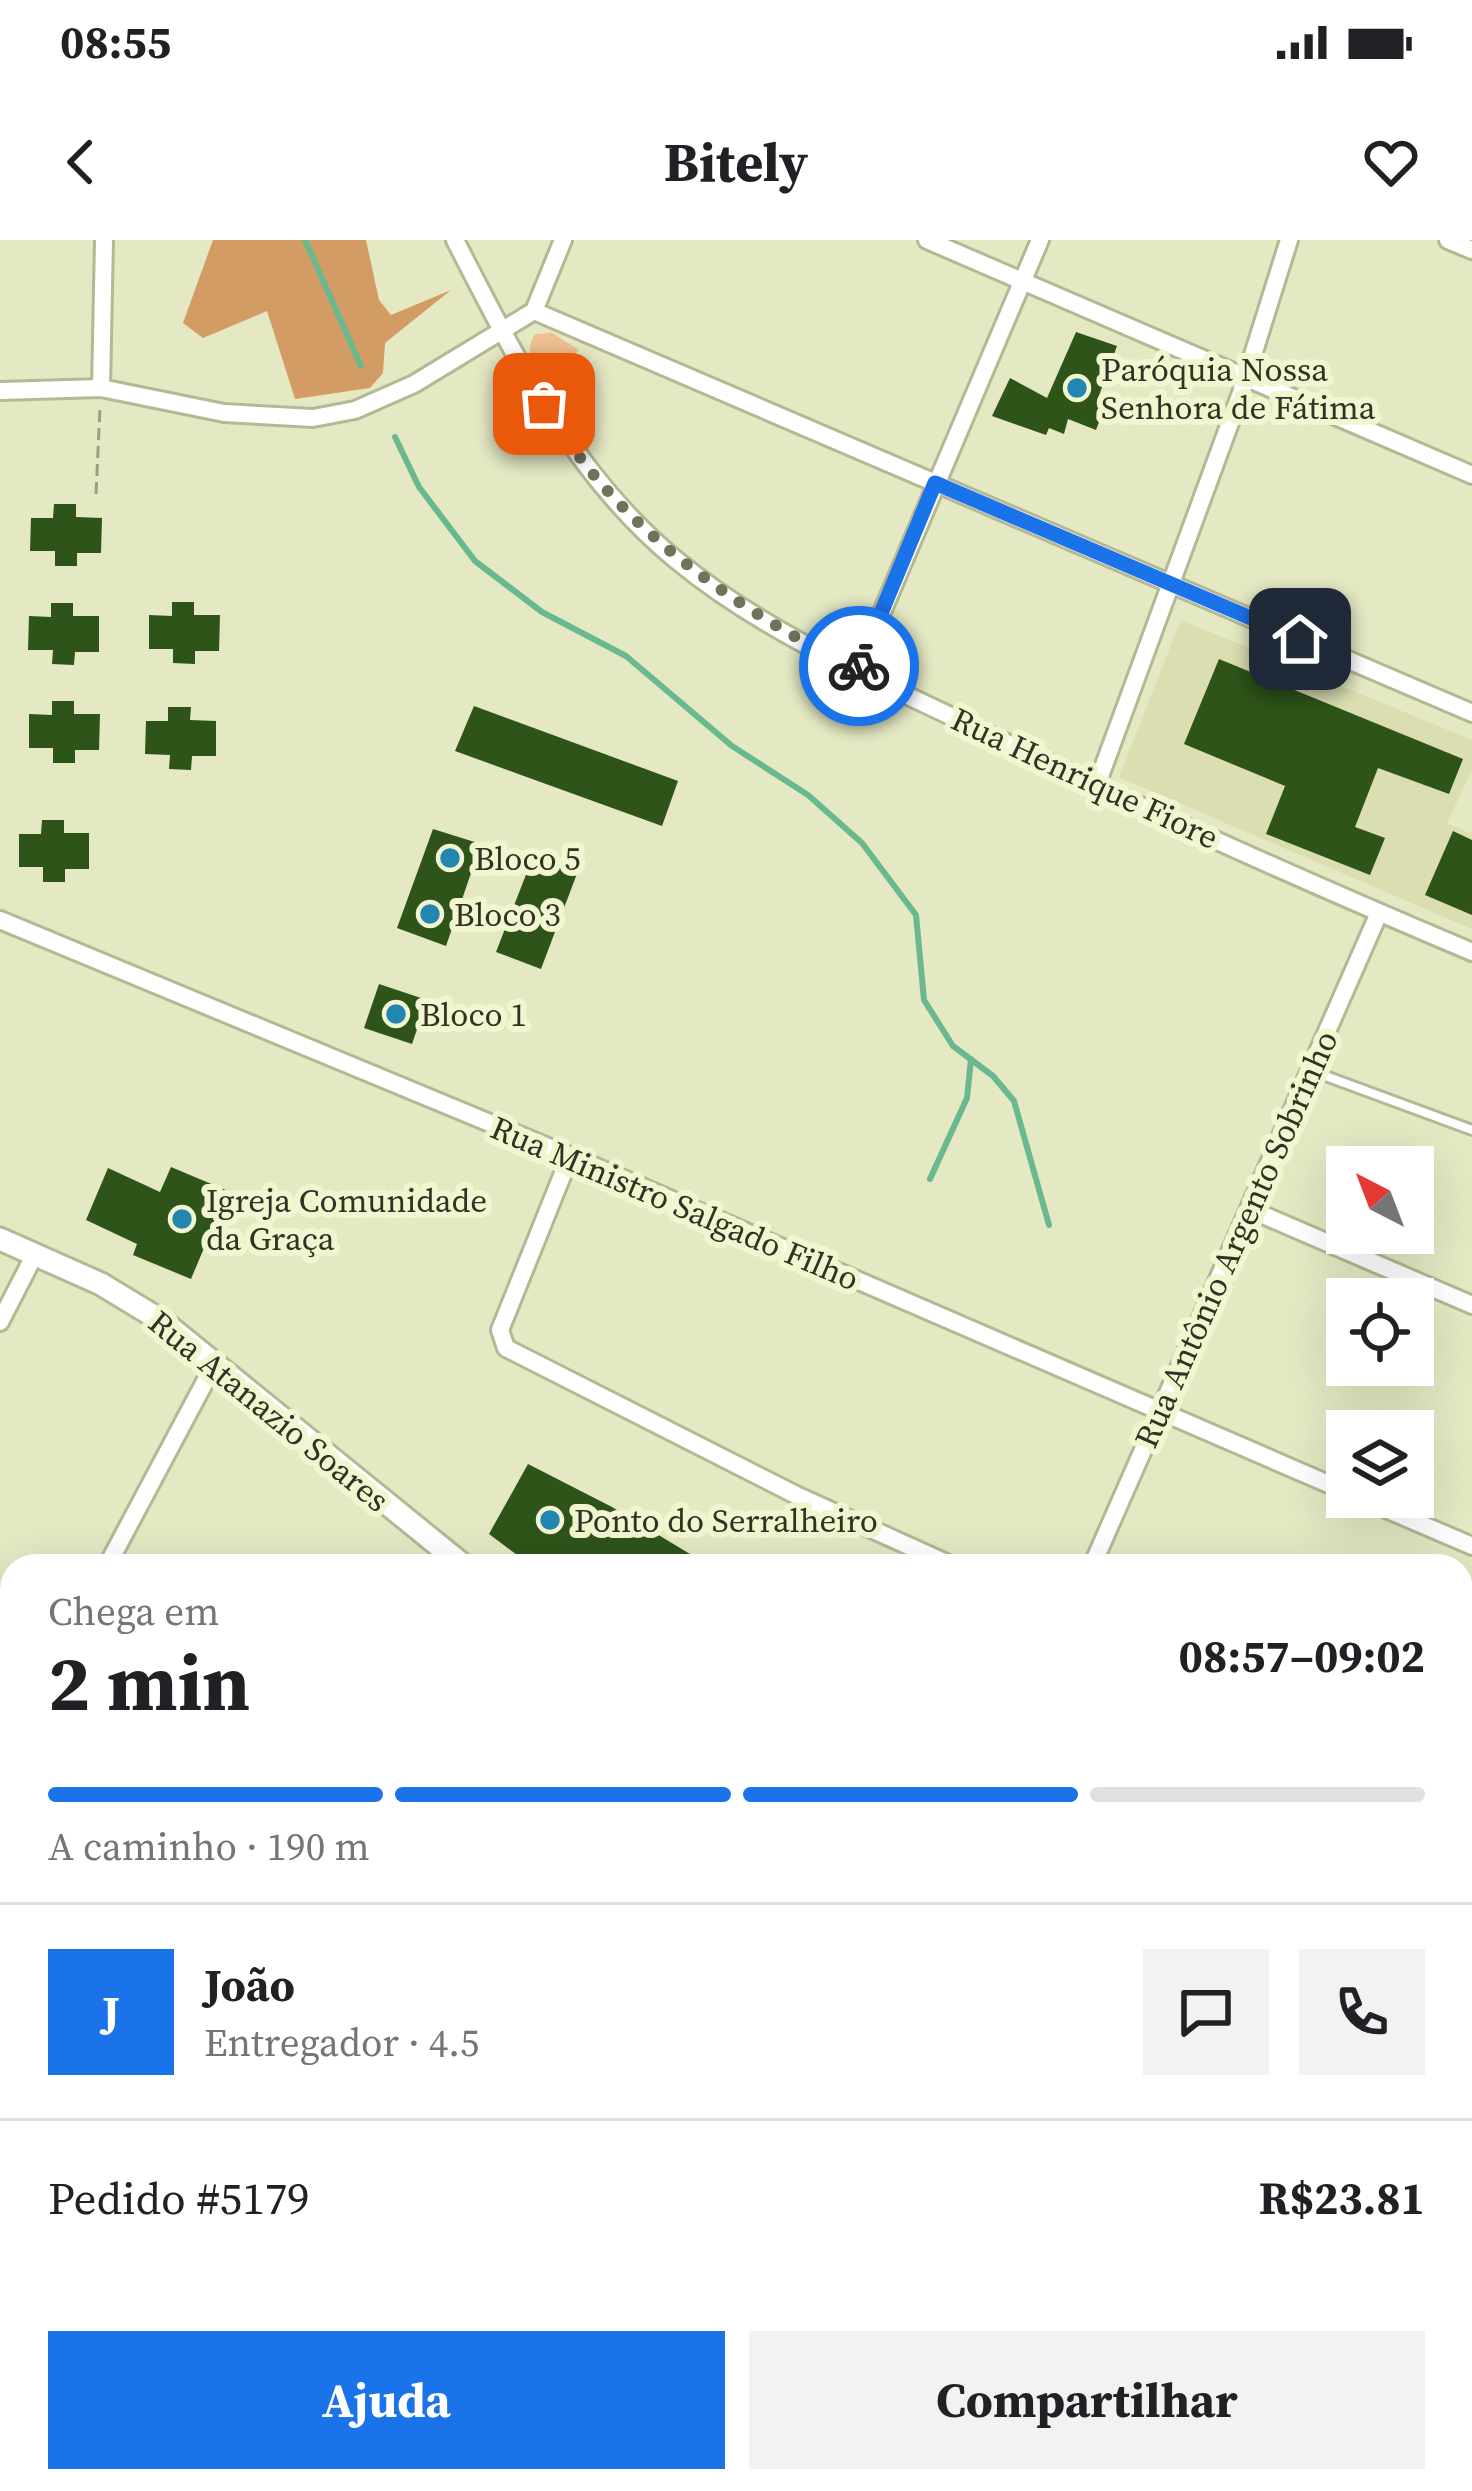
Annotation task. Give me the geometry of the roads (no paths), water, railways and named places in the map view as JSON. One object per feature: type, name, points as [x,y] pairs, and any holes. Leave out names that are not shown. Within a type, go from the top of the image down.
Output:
[{"type":"main road","name":"Rua Atanazio Soares","points":[[0,1239],[101,1284],[215,1361],[449,1554]]},
{"type":"street","points":[[101,388],[104,240]]},
{"type":"street","name":"Rua Henrique Fiore","points":[[454,240],[561,434],[646,533],[704,581],[857,671],[1096,787],[1472,952]]},
{"type":"street","points":[[0,391],[101,388],[224,413],[313,418],[395,394],[534,311],[563,240]]},
{"type":"street","points":[[927,240],[1472,475]]},
{"type":"street","points":[[857,671],[1040,240]]},
{"type":"street","points":[[1096,787],[1246,378],[1289,240]]},
{"type":"street","points":[[1448,240],[1472,250]]},
{"type":"street","points":[[534,311],[1472,712]]},
{"type":"street","name":"Rua Antônio Argento Sobrinho","points":[[1097,1554],[1379,913]]},
{"type":"street","name":"Rua Ministro Salgado Filho","points":[[0,920],[570,1156],[1326,1483]]},
{"type":"street","points":[[570,1156],[500,1330],[506,1348],[796,1495],[926,1554]]},
{"type":"street","points":[[1249,1209],[1472,1305]]},
{"type":"street","points":[[0,1322],[35,1254]]},
{"type":"street","points":[[113,1554],[215,1361]]},
{"type":"street","points":[[1407,1518],[1472,1546]]},
{"type":"lane","points":[[1310,1070],[1472,1130]]},
{"type":"waterway","points":[[305,240],[361,366]]},
{"type":"waterway","points":[[395,437],[419,487],[475,561],[542,612],[626,656],[732,746],[808,795],[862,843],[916,915],[924,1000],[953,1046],[993,1076],[1014,1101],[1049,1225]]},
{"type":"waterway","points":[[930,1179],[967,1098],[971,1059]]},
{"type":"place","name":"Paróquia Nossa Senhora de Fátima","points":[[1077,388]]},
{"type":"place","name":"Bloco 5","points":[[450,858]]},
{"type":"place","name":"Bloco 3","points":[[430,914]]},
{"type":"place","name":"Bloco 1","points":[[396,1014]]},
{"type":"place","name":"Igreja Comunidade da Graça","points":[[182,1219]]},
{"type":"place","name":"Ponto do Serralheiro","points":[[550,1520]]}]
